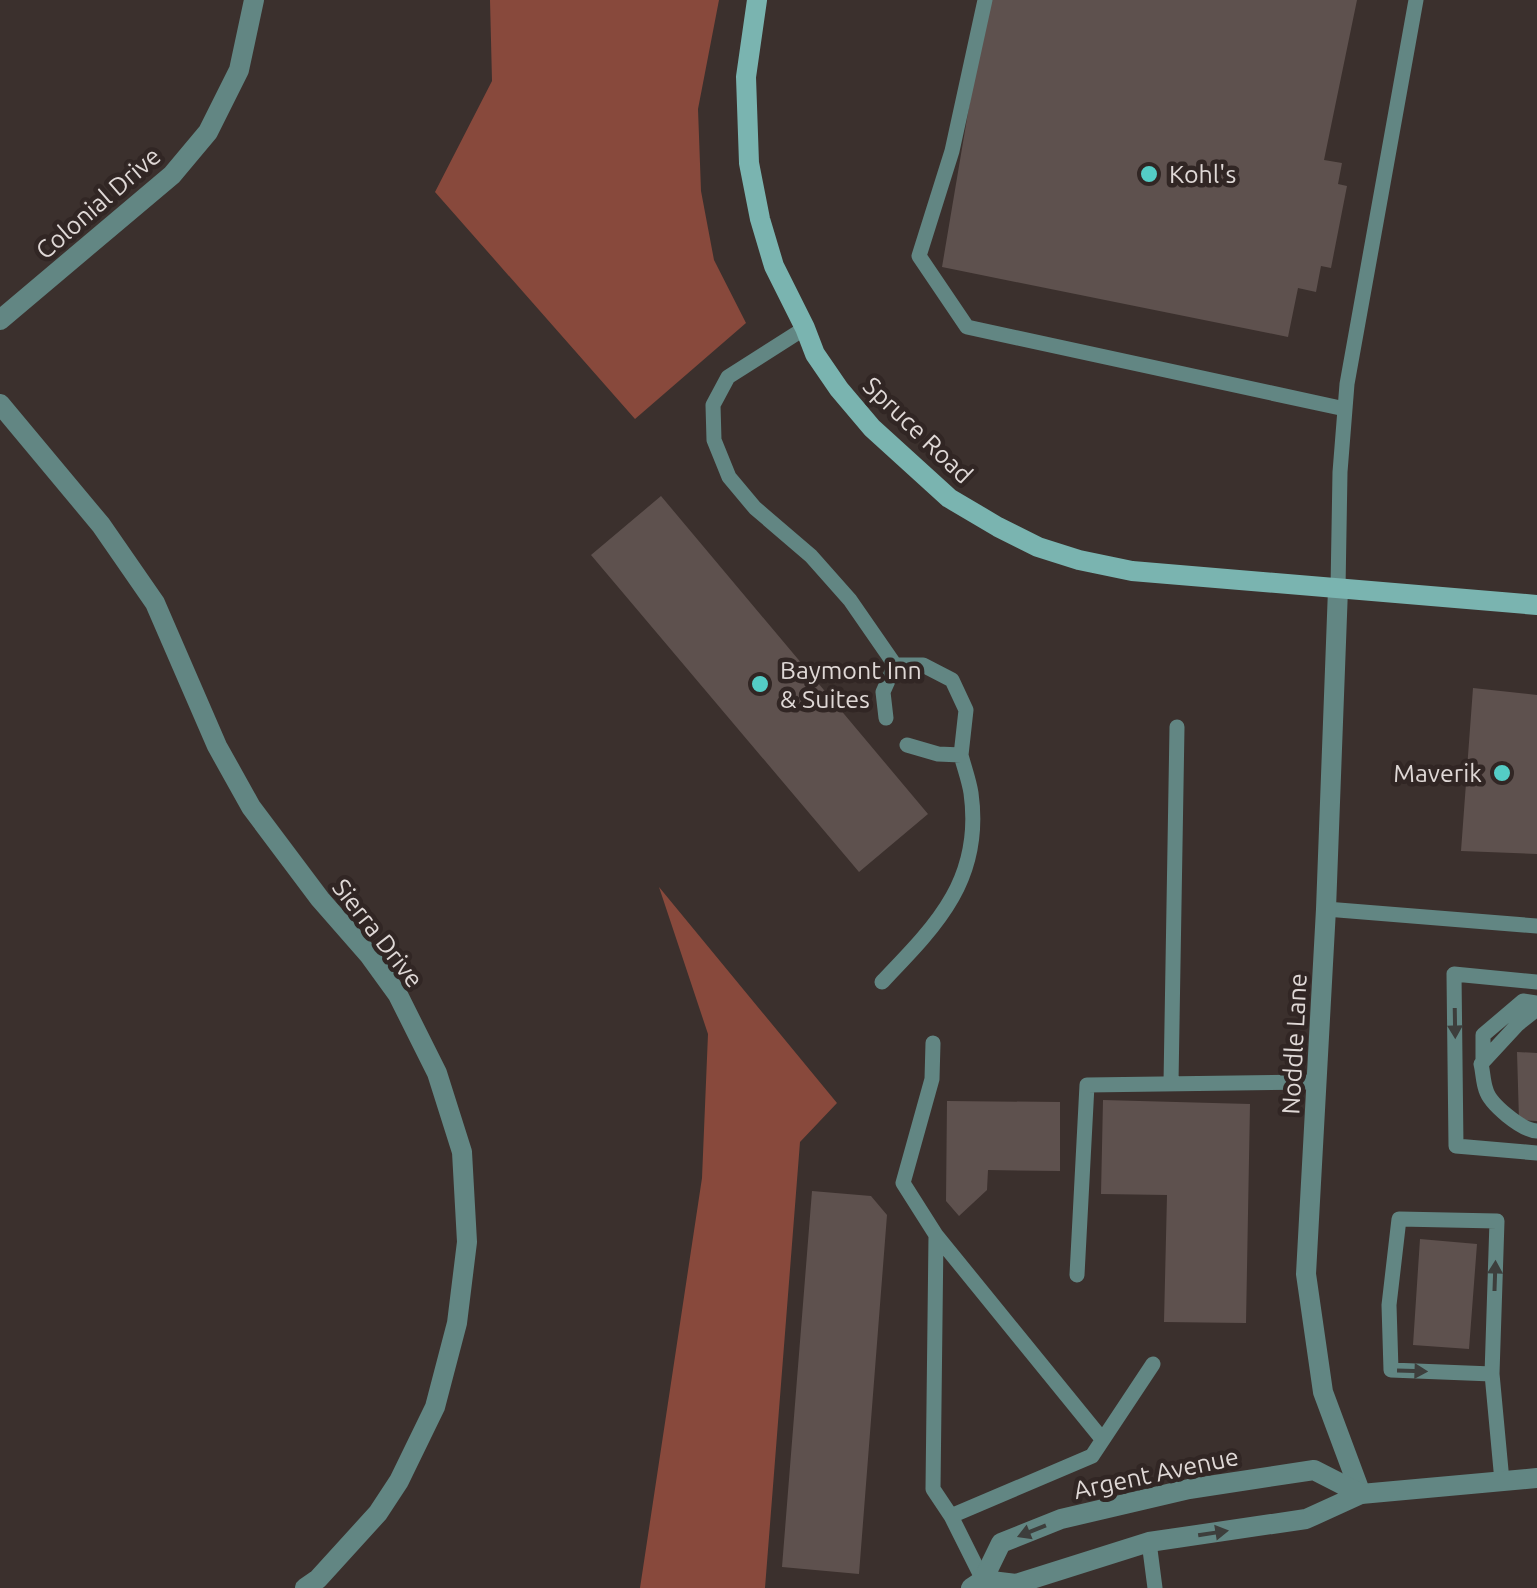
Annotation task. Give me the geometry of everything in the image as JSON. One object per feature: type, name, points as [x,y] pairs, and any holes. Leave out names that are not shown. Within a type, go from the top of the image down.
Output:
[{"type":"main road","name":"Spruce Road","points":[[756,0],[746,77],[749,163],[774,266],[815,354],[839,389],[872,428],[949,498],[1038,547],[1132,571],[1537,605]]},
{"type":"street","name":"Colonial Drive","points":[[0,320],[172,174],[208,132],[239,70],[254,0]]},
{"type":"street","name":"Sierra Drive","points":[[0,404],[101,525],[154,603],[216,746],[251,807],[398,995],[437,1073],[462,1152],[467,1242],[457,1323],[434,1406],[399,1481],[378,1513],[318,1579],[305,1588]]},
{"type":"street","name":"Noddle Lane","points":[[1338,589],[1306,1274],[1322,1392],[1361,1494]]},
{"type":"street","name":"Argent Avenue","points":[[977,1584],[1001,1544],[1061,1519],[1189,1488],[1314,1470],[1361,1494]]},
{"type":"street","points":[[977,1584],[1016,1584],[1148,1542],[1306,1519],[1361,1494],[1537,1478]]},
{"type":"lane","points":[[985,0],[952,151],[919,256],[967,328],[1345,409]]},
{"type":"lane","points":[[1338,589],[1340,472],[1347,384],[1416,0]]},
{"type":"lane","points":[[805,328],[728,376],[713,405],[714,440],[729,477],[754,508],[811,556],[850,600],[894,665]]},
{"type":"lane","points":[[886,718],[884,692],[894,665]]},
{"type":"lane","points":[[882,982],[944,914],[965,874],[973,830],[961,754],[966,710],[952,680],[923,665],[894,665]]},
{"type":"lane","points":[[1171,1084],[1177,726]]},
{"type":"lane","points":[[907,745],[938,754],[961,754]]},
{"type":"lane","points":[[1326,908],[1537,926]]},
{"type":"lane","points":[[1537,982],[1454,974],[1456,1146],[1537,1153]]},
{"type":"lane","points":[[1537,1006],[1481,1064],[1486,1094],[1528,1131],[1537,1131]]},
{"type":"lane","points":[[933,1043],[932,1078],[902,1183],[936,1235],[1102,1439]]},
{"type":"lane","points":[[1077,1275],[1088,1084],[1317,1082]]},
{"type":"lane","points":[[1492,1374],[1391,1370],[1389,1305],[1400,1219],[1497,1222],[1492,1374],[1502,1481]]},
{"type":"lane","points":[[936,1235],[932,1489],[951,1516],[977,1584]]},
{"type":"lane","points":[[951,1516],[1092,1456],[1153,1364]]},
{"type":"lane","points":[[1148,1542],[1155,1588]]},
{"type":"shaded area","points":[[490,0],[719,0],[698,109],[701,191],[714,260],[746,323],[635,419],[435,192],[492,81]]},
{"type":"shaded area","points":[[659,887],[837,1103],[800,1142],[765,1588],[640,1588],[702,1178],[708,1034]]},
{"type":"building","name":"Kohl's","points":[[987,0],[1357,0],[1324,160],[1342,163],[1338,184],[1347,186],[1331,268],[1321,266],[1316,292],[1298,288],[1288,337],[942,267]]},
{"type":"building","name":"Baymont Inn & Suites","points":[[661,496],[928,814],[859,872],[591,555]]},
{"type":"building","name":"Maverik","points":[[1473,688],[1537,695],[1537,854],[1461,851]]},
{"type":"building","points":[[1517,1052],[1537,1053],[1537,1121],[1519,1120]]},
{"type":"building","points":[[1103,1100],[1250,1104],[1246,1323],[1164,1322],[1167,1195],[1101,1194]]},
{"type":"building","points":[[947,1101],[1060,1102],[1060,1171],[988,1170],[987,1190],[959,1216],[946,1201]]},
{"type":"building","points":[[812,1191],[871,1196],[887,1215],[859,1574],[782,1567]]},
{"type":"building","points":[[1420,1239],[1477,1244],[1469,1349],[1413,1345]]},
{"type":"place","name":"Kohl's","points":[[1149,174]]},
{"type":"place","name":"Baymont Inn & Suites","points":[[760,684]]},
{"type":"place","name":"Maverik","points":[[1502,773]]}]
